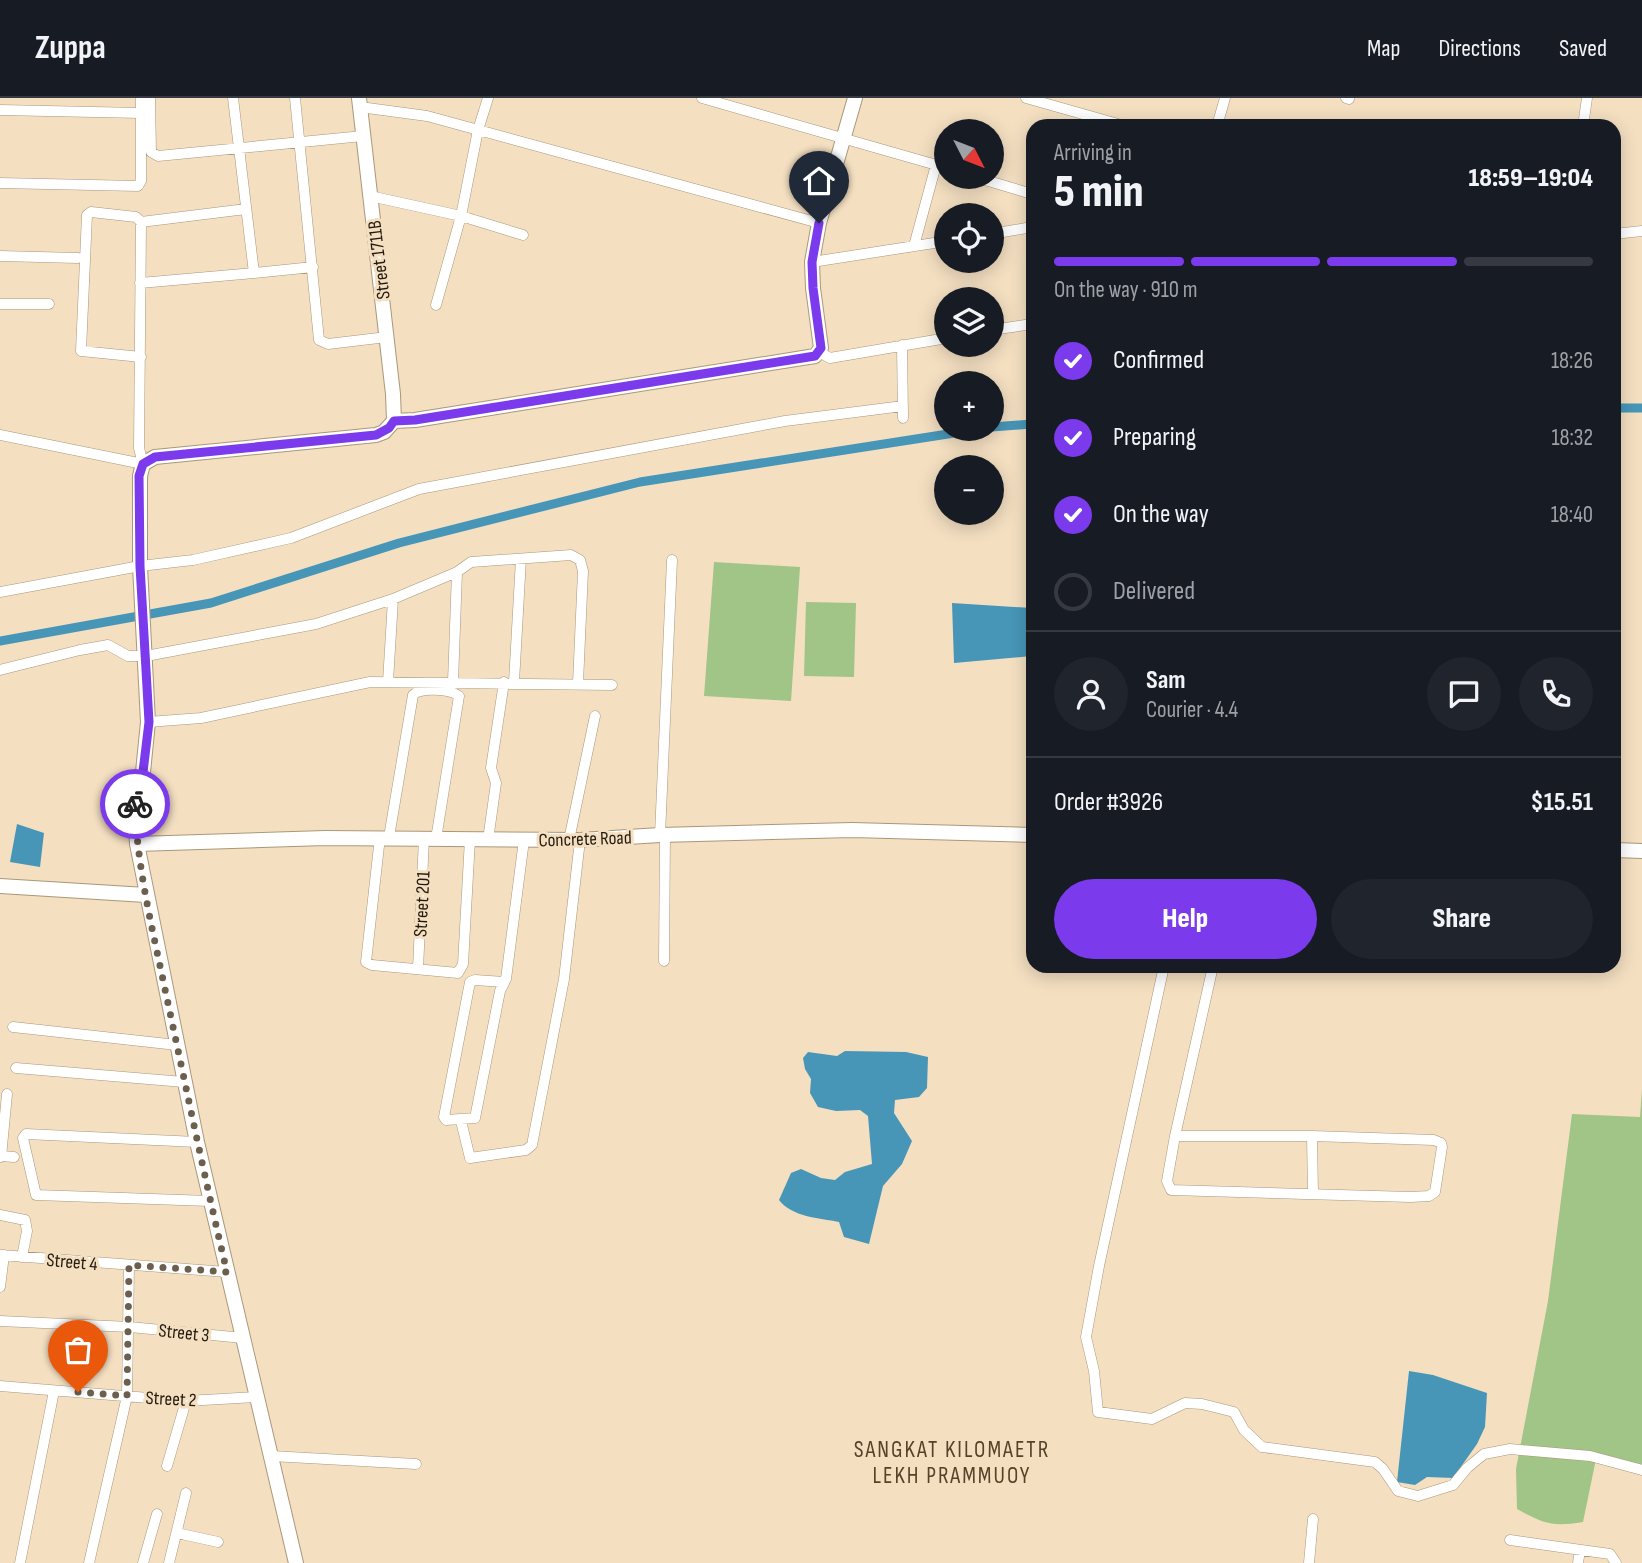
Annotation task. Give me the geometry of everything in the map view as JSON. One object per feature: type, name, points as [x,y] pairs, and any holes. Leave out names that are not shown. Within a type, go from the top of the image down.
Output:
[{"type":"street","points":[[0,183],[138,186],[141,181],[141,98]]},
{"type":"street","points":[[149,98],[151,152],[158,156],[363,136]]},
{"type":"street","points":[[233,98],[254,272]]},
{"type":"street","points":[[295,98],[319,340],[328,344],[387,337]]},
{"type":"street","points":[[436,305],[461,216],[478,130],[488,98]]},
{"type":"street","points":[[702,98],[934,164]]},
{"type":"street","points":[[0,435],[143,464],[155,457],[376,435],[389,428],[394,421],[415,420],[815,356],[819,352],[821,336],[813,288],[812,262],[819,223],[855,98]]},
{"type":"street","points":[[1026,98],[1100,119]]},
{"type":"street","points":[[1219,119],[1225,98]]},
{"type":"street","points":[[1584,119],[1587,98]]},
{"type":"street","points":[[360,103],[427,116],[819,223]]},
{"type":"street","name":"Street 1711B","points":[[360,103],[394,421]]},
{"type":"street","points":[[0,110],[141,113]]},
{"type":"street","points":[[915,246],[934,173]]},
{"type":"street","points":[[1004,186],[1026,192]]},
{"type":"street","points":[[370,196],[461,216],[523,235]]},
{"type":"street","points":[[141,357],[81,351],[87,215],[91,212],[135,217],[141,222],[246,209]]},
{"type":"street","points":[[141,222],[139,448],[143,464],[139,476],[140,570],[149,722],[143,772],[135,799],[137,844],[210,1201],[296,1563]]},
{"type":"street","points":[[1004,232],[1026,229]]},
{"type":"street","points":[[1621,233],[1642,231]]},
{"type":"street","points":[[812,262],[934,243]]},
{"type":"street","points":[[0,256],[78,258]]},
{"type":"street","points":[[140,283],[313,267]]},
{"type":"street","points":[[0,304],[49,304]]},
{"type":"street","points":[[1004,328],[1026,325]]},
{"type":"street","points":[[819,352],[830,358],[934,340]]},
{"type":"street","points":[[902,345],[903,418]]},
{"type":"street","points":[[0,592],[140,570],[291,538],[419,489],[738,429],[903,406]]},
{"type":"street","points":[[0,670],[80,650],[108,646],[128,656],[316,624],[393,599],[457,572],[471,562],[571,555],[580,560],[583,571],[578,683]]},
{"type":"street","points":[[488,840],[496,783],[491,768],[509,682],[521,559]]},
{"type":"street","points":[[664,961],[662,835],[671,560]]},
{"type":"street","points":[[453,682],[457,572]]},
{"type":"street","points":[[388,682],[393,599]]},
{"type":"street","points":[[149,722],[201,718],[354,685],[388,682],[612,685]]},
{"type":"street","name":"Street 201","points":[[385,837],[413,695],[419,690],[454,692],[459,696],[430,838],[418,969]]},
{"type":"street","points":[[461,1121],[470,1158],[526,1150],[532,1145],[564,979],[575,840],[595,716]]},
{"type":"street","name":"Concrete Road","points":[[137,844],[385,837],[575,840],[852,830],[1026,835]]},
{"type":"street","points":[[385,837],[365,960],[372,965],[458,973],[462,968],[470,839]]},
{"type":"street","points":[[504,982],[470,982],[444,1117],[449,1121],[475,1118],[500,990],[504,982],[524,840]]},
{"type":"street","points":[[1621,850],[1642,851]]},
{"type":"street","points":[[0,886],[146,895]]},
{"type":"street","points":[[1162,973],[1086,1337],[1094,1371],[1098,1412],[1152,1419],[1185,1403],[1230,1410],[1234,1412],[1244,1430],[1262,1447],[1375,1462],[1398,1490],[1418,1496],[1453,1485],[1467,1468],[1484,1454],[1510,1449],[1590,1455],[1642,1469]]},
{"type":"street","points":[[1175,1136],[1312,1136],[1434,1140],[1441,1143],[1439,1173],[1432,1195],[1411,1197],[1171,1190],[1167,1181],[1175,1136],[1211,973]]},
{"type":"street","points":[[13,1027],[177,1045]]},
{"type":"street","points":[[16,1068],[184,1082]]},
{"type":"street","points":[[7,1094],[1,1156],[15,1157]]},
{"type":"street","points":[[197,1142],[26,1134],[23,1139],[36,1195],[210,1201]]},
{"type":"street","points":[[1312,1136],[1313,1194]]},
{"type":"street","points":[[0,1215],[25,1220],[27,1231],[22,1257]]},
{"type":"street","points":[[0,1287],[2,1255]]},
{"type":"street","name":"Street 4","points":[[2,1255],[227,1272]]},
{"type":"street","points":[[89,1563],[127,1396],[129,1265]]},
{"type":"street","name":"Street 3","points":[[0,1321],[130,1327],[243,1339]]},
{"type":"street","name":"Street 2","points":[[0,1386],[186,1401],[258,1397]]},
{"type":"street","points":[[20,1563],[54,1391]]},
{"type":"street","points":[[167,1466],[186,1401]]},
{"type":"street","points":[[271,1456],[416,1464]]},
{"type":"street","points":[[169,1563],[186,1493]]},
{"type":"street","points":[[143,1563],[157,1514]]},
{"type":"street","points":[[1309,1563],[1313,1519]]},
{"type":"street","points":[[177,1532],[218,1542]]},
{"type":"street","points":[[1510,1540],[1610,1554],[1616,1563]]},
{"type":"street","points":[[1578,1563],[1580,1550]]},
{"type":"green space","points":[[714,562],[800,567],[791,701],[704,696]]},
{"type":"green space","points":[[806,602],[856,603],[854,677],[804,676]]},
{"type":"green space","points":[[1642,1089],[1642,1467],[1596,1459],[1583,1522],[1548,1523],[1517,1509],[1516,1469],[1548,1301],[1572,1114],[1640,1117]]},
{"type":"water","points":[[952,603],[1026,608],[1026,657],[954,663]]},
{"type":"water","points":[[17,824],[44,833],[40,867],[10,862]]},
{"type":"water","points":[[845,1051],[906,1052],[928,1057],[927,1088],[919,1097],[895,1100],[894,1113],[912,1141],[902,1164],[883,1186],[869,1244],[844,1237],[839,1222],[798,1213],[784,1206],[779,1200],[791,1173],[801,1169],[821,1178],[835,1180],[845,1172],[872,1164],[868,1116],[860,1110],[836,1111],[818,1107],[810,1093],[811,1079],[803,1058],[808,1052],[837,1056]]},
{"type":"water","points":[[1409,1371],[1433,1375],[1487,1393],[1485,1427],[1477,1444],[1453,1478],[1427,1477],[1415,1485],[1397,1482]]},
{"type":"waterway","points":[[1621,408],[1642,408]]},
{"type":"waterway","points":[[1004,426],[1026,424]]},
{"type":"waterway","points":[[0,641],[211,603],[399,543],[640,482],[934,436]]},
{"type":"way so far","points":[[78,1392],[127,1396],[129,1265],[227,1272],[146,895],[137,844],[135,804]]},
{"type":"district","name":"SANGKAT KILOMAETR LEKH PRAMMUOY","points":[[952,1462]]},
{"type":"route","points":[[135,804],[143,772],[149,722],[140,566],[139,476],[143,464],[155,457],[376,435],[384,432],[394,421],[415,420],[815,356],[821,348],[821,336],[813,288],[812,262],[819,223]]}]
